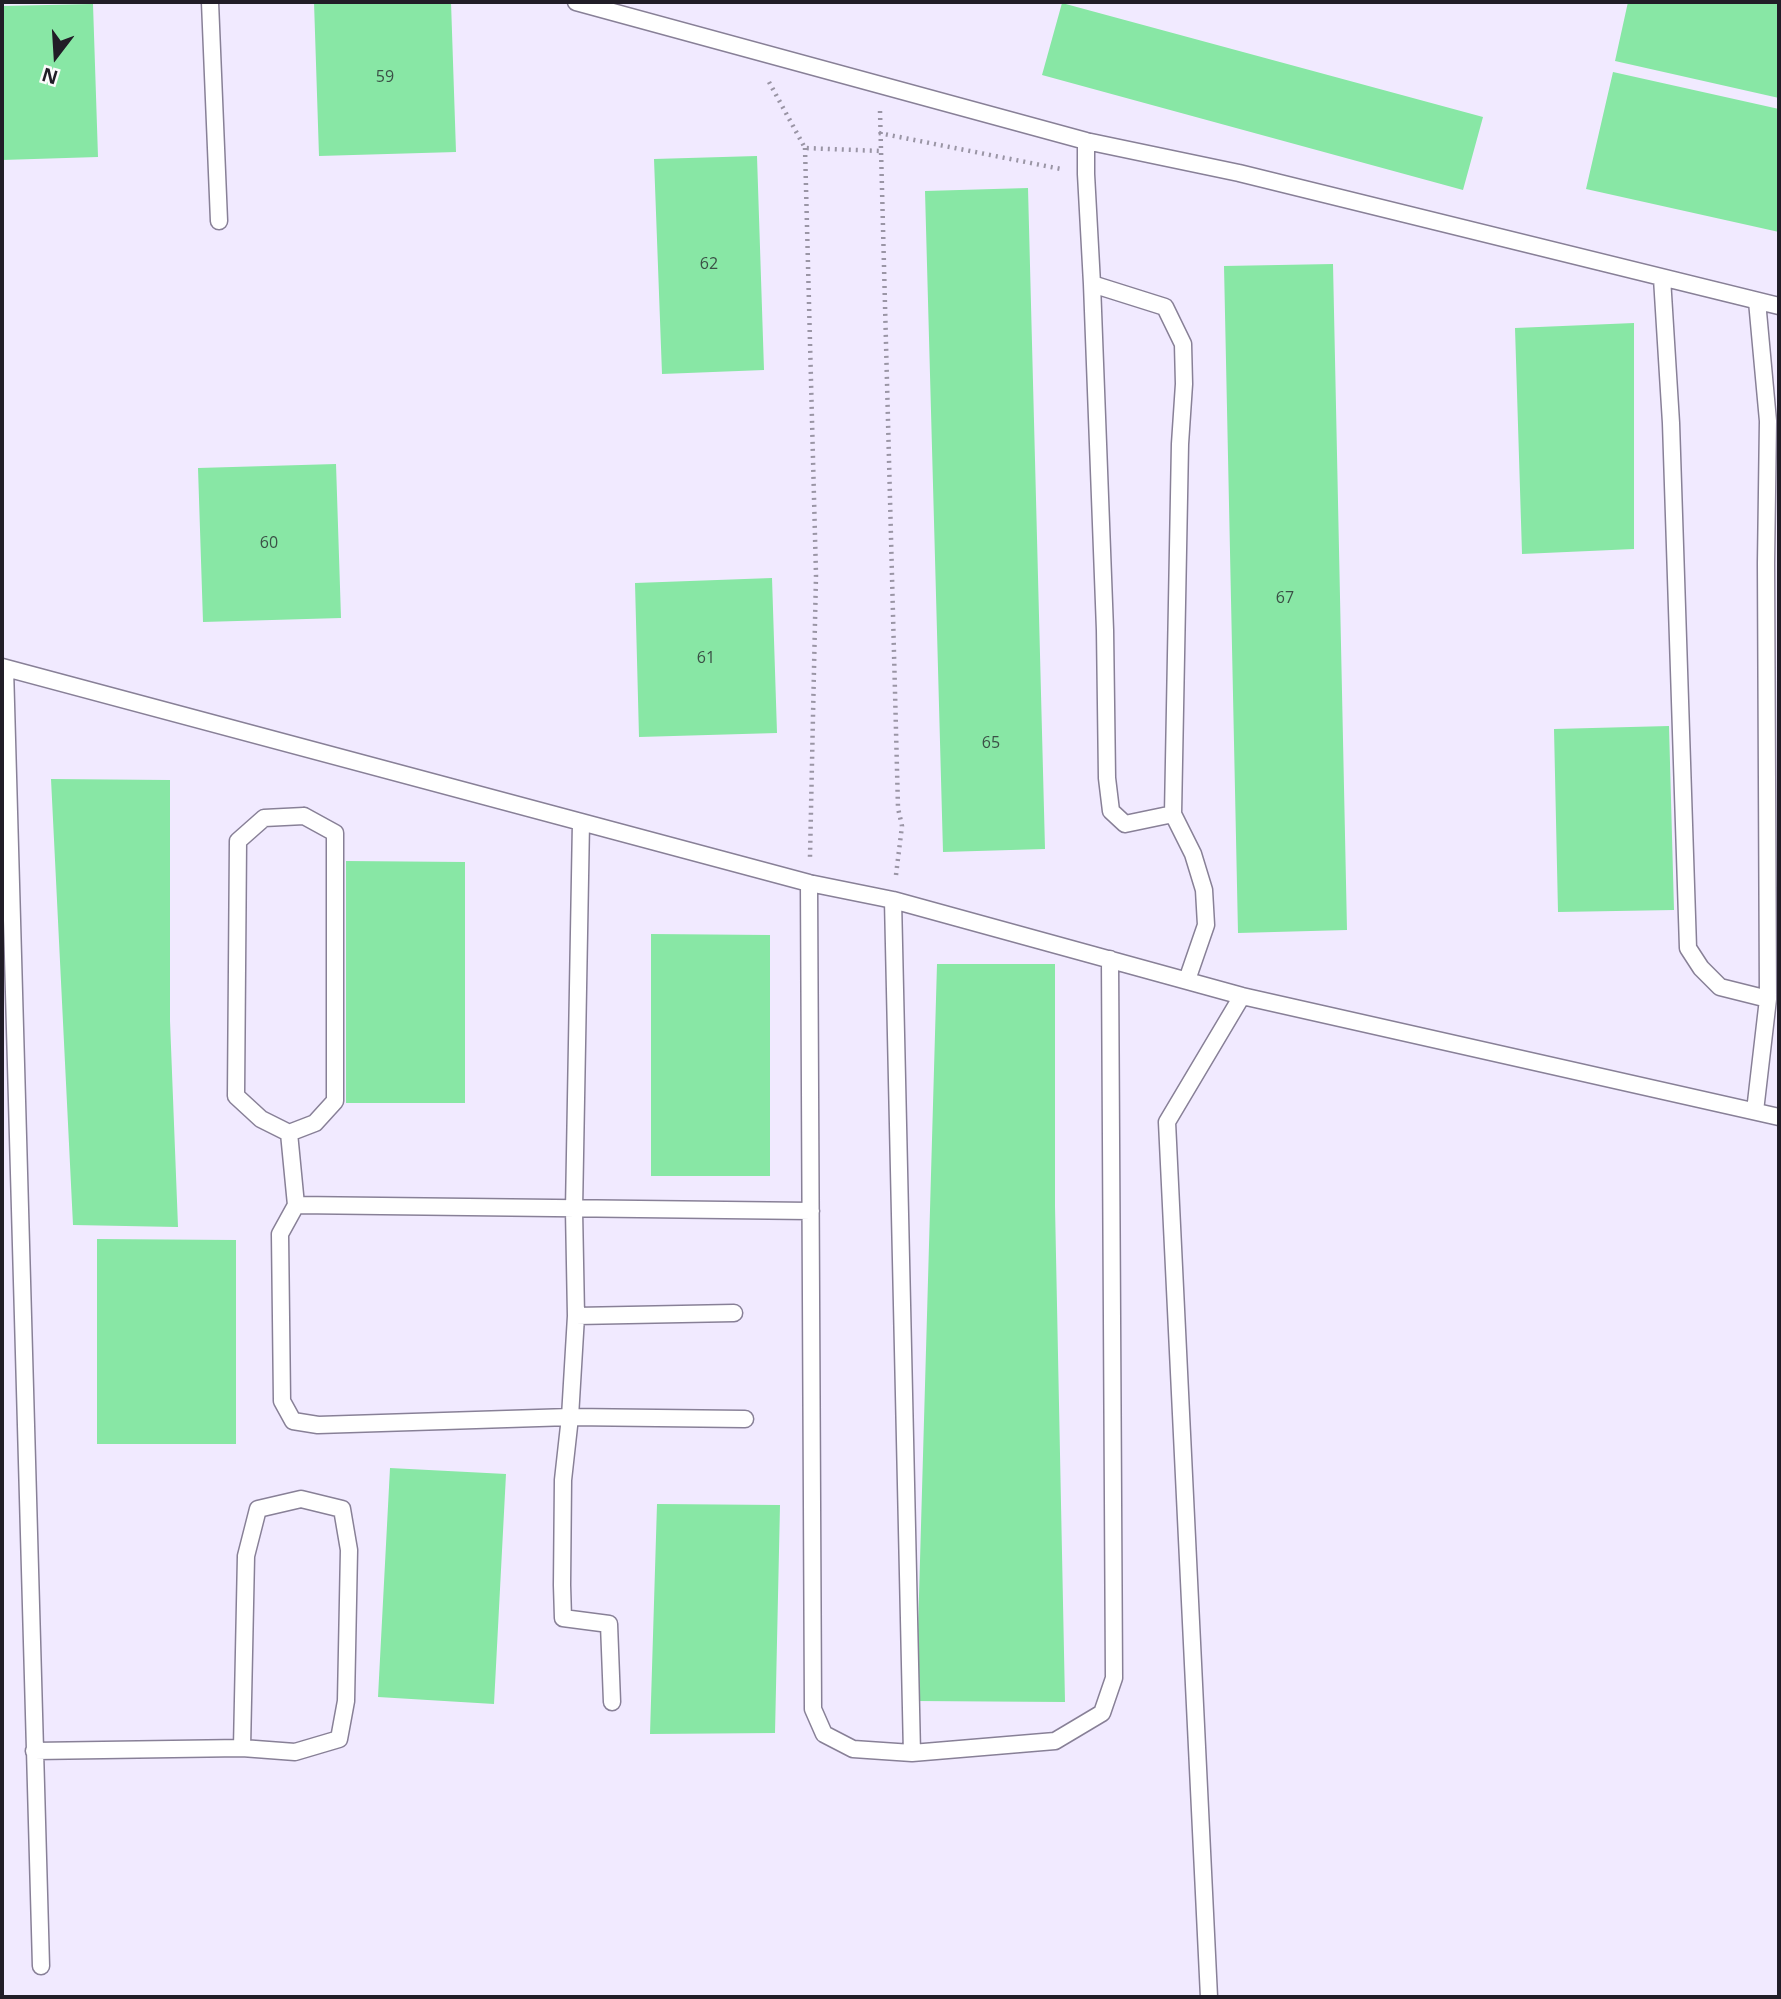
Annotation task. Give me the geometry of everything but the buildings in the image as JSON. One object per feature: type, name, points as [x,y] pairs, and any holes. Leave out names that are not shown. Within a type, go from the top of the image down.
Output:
[{"type":"lane","points":[[210,2],[219,221]]},
{"type":"lane","points":[[576,2],[1086,141],[1252,176],[1779,306]]},
{"type":"lane","points":[[1086,141],[1105,631],[1107,778],[1111,811],[1125,824],[1173,814]]},
{"type":"lane","points":[[1662,278],[1671,436],[1688,948],[1701,968],[1720,987],[1768,999]]},
{"type":"lane","points":[[1092,284],[1166,307],[1183,344],[1173,814],[1193,854],[1204,890],[1206,925],[1187,980]]},
{"type":"lane","points":[[1755,1111],[1768,999],[1768,421],[1757,301]]},
{"type":"lane","points":[[41,1966],[8,1011],[3,668],[809,883],[893,900],[1242,996],[1779,1117]]},
{"type":"lane","points":[[304,816],[335,832],[335,1101],[315,1123],[289,1133],[261,1119],[236,1096],[238,841],[264,818],[304,816]]},
{"type":"lane","points":[[581,822],[576,1316],[563,1480],[563,1618],[609,1624],[612,1702]]},
{"type":"lane","points":[[809,883],[813,1709],[824,1734],[853,1749],[912,1753],[1055,1741],[1102,1713],[1114,1678],[1110,959]]},
{"type":"lane","points":[[893,900],[912,1753]]},
{"type":"lane","points":[[1209,1997],[1167,1122],[1242,996]]},
{"type":"lane","points":[[289,1133],[296,1205],[280,1234],[282,1401],[293,1421],[318,1425],[570,1417],[745,1419]]},
{"type":"lane","points":[[296,1205],[811,1211]]},
{"type":"lane","points":[[576,1316],[734,1313]]},
{"type":"lane","points":[[34,1751],[242,1748],[295,1752],[339,1739],[346,1702],[349,1564],[342,1509],[301,1499],[258,1509],[246,1556],[242,1748]]},
{"type":"path","points":[[755,51],[805,148],[817,575],[809,883]]},
{"type":"path","points":[[881,85],[879,134],[898,808],[902,826],[893,900]]},
{"type":"path","points":[[879,134],[1086,174]]},
{"type":"path","points":[[805,148],[880,151]]}]
